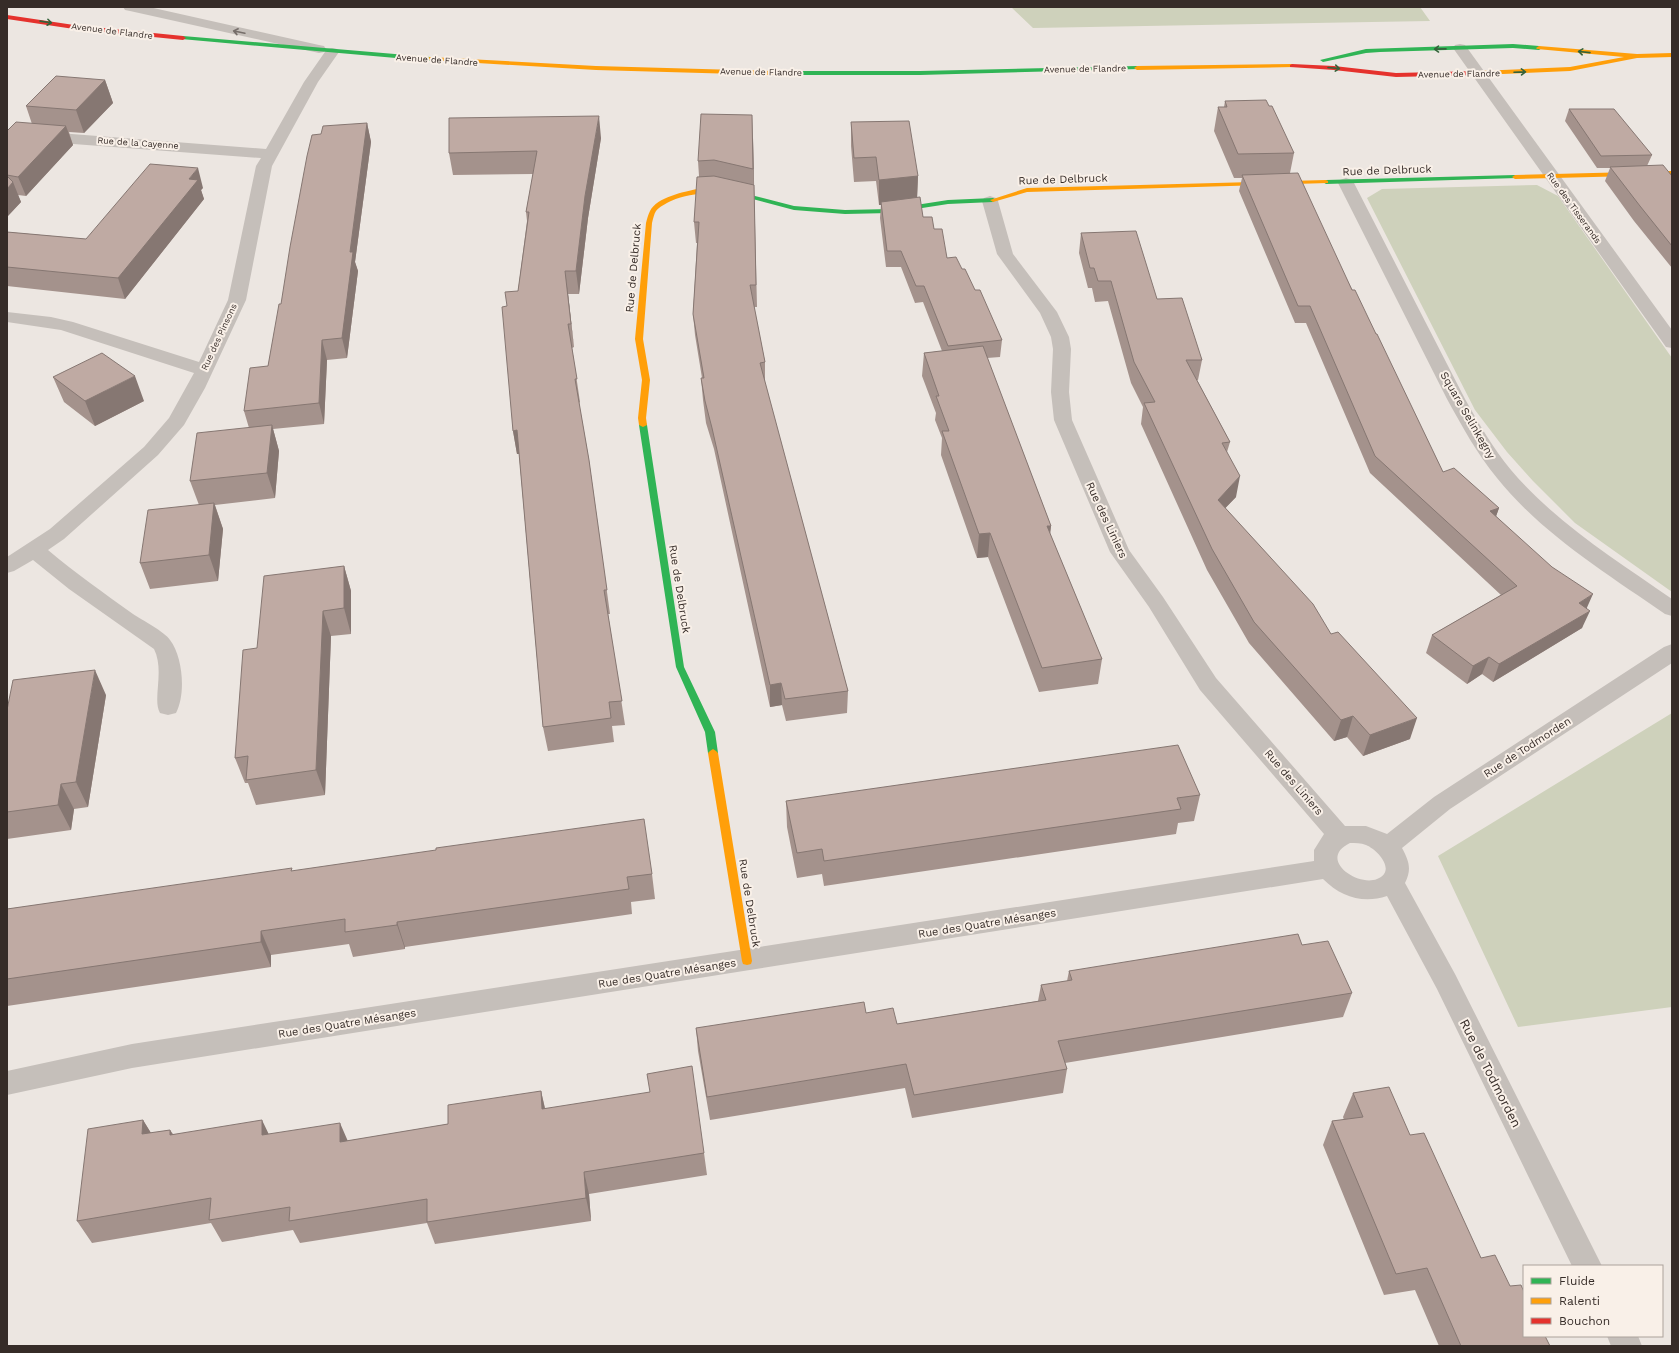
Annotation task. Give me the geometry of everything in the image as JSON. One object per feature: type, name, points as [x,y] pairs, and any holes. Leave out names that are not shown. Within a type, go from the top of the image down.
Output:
[{"type":"main road","name":"Avenue de Flandre","points":[[7,16],[108,31],[332,52],[499,64],[707,72],[902,72],[1281,65],[1334,68],[1396,75],[1553,71],[1637,56]]},
{"type":"main road","name":"Avenue de Flandre","points":[[93,19],[241,43]]},
{"type":"main road","name":"Avenue de Flandre","points":[[1281,65],[1323,60],[1366,51],[1460,48],[1533,47],[1637,56],[1672,55]]},
{"type":"main road","name":"Rue de Delbruck","points":[[747,961],[710,732],[680,667],[642,418],[646,380],[639,339],[649,223],[651,216],[659,206],[671,198],[687,192],[707,190],[729,192],[794,208],[825,211],[890,211],[948,202],[990,201],[1013,193],[1028,190],[1346,183],[1672,173]]},
{"type":"street","points":[[130,7],[332,52]]},
{"type":"street","name":"Rue des Tisserands","points":[[1460,48],[1476,73],[1672,343]]},
{"type":"street","name":"Rue des Pinsons","points":[[7,566],[57,534],[151,452],[177,421],[187,404],[232,312],[240,290],[260,180],[264,166],[312,82],[332,52]]},
{"type":"street","name":"Rue de la Cayenne","points":[[7,134],[270,154]]},
{"type":"street","name":"Square Selinkegny","points":[[1346,183],[1460,407],[1491,456],[1506,476],[1551,521],[1576,541],[1672,609]]},
{"type":"street","name":"Rue des Liniers","points":[[990,201],[1005,254],[1048,312],[1060,337],[1062,349],[1060,392],[1063,420],[1120,552],[1156,602],[1208,684],[1340,836]]},
{"type":"street","points":[[7,317],[51,322],[67,326],[204,370]]},
{"type":"street","points":[[34,550],[76,584],[162,644],[169,653],[171,665],[168,708]]},
{"type":"street","name":"Rue de Todmorden","points":[[1387,847],[1442,803],[1672,652]]},
{"type":"street","points":[[1356,834],[1364,835],[1373,838],[1387,847],[1392,852],[1398,865],[1398,871],[1392,882],[1378,890],[1360,890],[1341,883],[1328,869],[1325,863],[1326,850],[1329,844],[1340,836],[1356,834]]},
{"type":"street","name":"Rue des Quatre Mésanges","points":[[7,1083],[132,1056],[1328,869]]},
{"type":"street","name":"Rue de Todmorden","points":[[1392,882],[1446,982],[1587,1265]]},
{"type":"street","points":[[1622,1337],[1627,1346]]},
{"type":"green space","points":[[1011,7],[1420,7],[1430,21],[1033,28]]},
{"type":"green space","points":[[1537,185],[1558,196],[1672,358],[1672,592],[1575,523],[1533,481],[1507,452],[1475,410],[1367,198],[1382,189]]},
{"type":"green space","points":[[1672,713],[1672,1007],[1518,1027],[1438,856]]},
{"type":"building","points":[[56,76],[105,80],[76,110],[26,106]]},
{"type":"building","points":[[1266,100],[1269,106],[1272,106],[1294,153],[1238,154],[1218,107],[1227,107],[1225,101]]},
{"type":"building","points":[[1569,109],[1614,109],[1652,155],[1601,156]]},
{"type":"building","points":[[701,114],[752,115],[753,169],[714,160],[698,161]]},
{"type":"building","points":[[599,116],[585,196],[576,271],[565,271],[571,324],[568,324],[577,379],[575,379],[589,460],[607,590],[604,590],[622,701],[609,702],[611,718],[543,727],[517,430],[513,431],[502,307],[507,306],[505,292],[518,291],[529,212],[526,212],[537,151],[449,153],[449,118]]},
{"type":"building","points":[[909,121],[918,176],[879,180],[876,157],[854,158],[851,122]]},
{"type":"building","points":[[16,122],[66,126],[18,177],[7,175],[7,131]]},
{"type":"building","points":[[367,123],[350,252],[353,252],[342,338],[322,340],[319,403],[244,411],[250,368],[268,366],[312,135],[321,134],[323,126]]},
{"type":"building","points":[[150,164],[198,168],[189,179],[198,180],[118,278],[7,267],[7,232],[86,239]]},
{"type":"building","points":[[1663,165],[1672,176],[1672,246],[1610,167]]},
{"type":"building","points":[[1298,173],[1352,290],[1355,290],[1377,334],[1443,472],[1454,468],[1499,508],[1490,511],[1552,567],[1593,594],[1579,603],[1590,611],[1499,664],[1489,657],[1473,666],[1432,635],[1517,586],[1375,456],[1310,306],[1298,306],[1242,175]]},
{"type":"building","points":[[7,176],[13,182],[7,189]]},
{"type":"building","points":[[714,176],[754,185],[756,285],[750,285],[765,362],[760,363],[848,691],[785,699],[781,683],[770,685],[705,401],[701,378],[704,378],[693,314],[699,222],[694,222],[697,177]]},
{"type":"building","points":[[920,197],[923,217],[932,217],[934,229],[942,229],[947,258],[956,257],[962,269],[965,269],[975,290],[980,290],[1002,340],[948,346],[924,286],[916,286],[901,251],[887,251],[881,202]]},
{"type":"building","points":[[1136,231],[1157,299],[1182,298],[1202,360],[1186,360],[1230,442],[1222,443],[1240,476],[1218,500],[1313,604],[1331,634],[1338,632],[1417,718],[1370,735],[1353,716],[1341,720],[1254,622],[1212,549],[1144,403],[1155,402],[1134,362],[1111,281],[1098,281],[1094,268],[1090,268],[1081,233]]},
{"type":"building","points":[[983,346],[1051,526],[1047,526],[1102,659],[1042,668],[990,533],[979,534],[942,431],[949,431],[936,396],[939,396],[924,353]]},
{"type":"building","points":[[102,353],[135,376],[85,401],[53,377]]},
{"type":"building","points":[[272,425],[267,473],[190,481],[197,433]]},
{"type":"building","points":[[214,503],[209,555],[140,563],[148,510]]},
{"type":"building","points":[[344,566],[344,608],[323,611],[316,770],[246,780],[248,756],[235,758],[243,650],[257,648],[264,576]]},
{"type":"building","points":[[95,670],[76,782],[61,784],[58,805],[7,812],[7,710],[13,680]]},
{"type":"building","points":[[1178,745],[1200,795],[1177,798],[1181,809],[824,861],[822,849],[797,853],[786,801]]},
{"type":"building","points":[[644,819],[652,874],[627,877],[629,889],[397,922],[397,925],[345,932],[345,919],[261,931],[261,942],[7,979],[7,909],[292,868],[291,871],[436,850],[436,848]]},
{"type":"building","points":[[1298,934],[1302,945],[1328,941],[1352,993],[1058,1041],[1067,1069],[914,1095],[906,1064],[707,1097],[696,1028],[864,1002],[866,1013],[893,1008],[897,1024],[1046,1000],[1041,985],[1072,980],[1069,971]]},
{"type":"building","points":[[692,1066],[704,1153],[584,1172],[586,1198],[427,1222],[427,1199],[289,1221],[290,1207],[209,1220],[211,1198],[77,1221],[88,1129],[143,1120],[142,1134],[170,1130],[170,1135],[262,1120],[262,1135],[340,1123],[340,1142],[448,1124],[448,1105],[541,1091],[542,1109],[650,1092],[647,1074]]},
{"type":"building","points":[[1389,1087],[1410,1135],[1424,1133],[1481,1258],[1495,1255],[1510,1286],[1521,1285],[1523,1290],[1523,1337],[1546,1337],[1550,1346],[1461,1346],[1427,1268],[1396,1274],[1332,1121],[1363,1117],[1353,1093]]},
{"type":"traffic: fast","points":[[183,38],[430,59]]},
{"type":"traffic: fast","points":[[1323,60],[1366,51],[1380,50],[1513,46],[1539,48]]},
{"type":"traffic: fast","points":[[774,73],[920,73],[1137,68]]},
{"type":"traffic: fast","points":[[1326,182],[1515,177]]},
{"type":"traffic: fast","points":[[747,196],[794,208],[845,212],[890,211],[948,202],[993,200]]},
{"type":"traffic: fast","points":[[643,425],[680,667],[710,732],[713,753]]},
{"type":"traffic: slow","points":[[1539,48],[1637,56],[1672,55]]},
{"type":"traffic: slow","points":[[1479,73],[1570,69],[1637,56]]},
{"type":"traffic: slow","points":[[430,59],[596,68],[774,73]]},
{"type":"traffic: slow","points":[[1137,68],[1292,66]]},
{"type":"traffic: slow","points":[[1515,177],[1672,173]]},
{"type":"traffic: slow","points":[[993,200],[1027,190],[1326,182]]},
{"type":"traffic: slow","points":[[643,425],[642,418],[646,380],[639,339],[649,223],[653,211],[668,200],[697,191],[717,191],[747,196]]},
{"type":"traffic: slow","points":[[713,753],[747,961]]},
{"type":"traffic: jam","points":[[7,17],[74,27],[183,38]]},
{"type":"traffic: jam","points":[[1292,66],[1334,68],[1396,75],[1479,73]]}]
